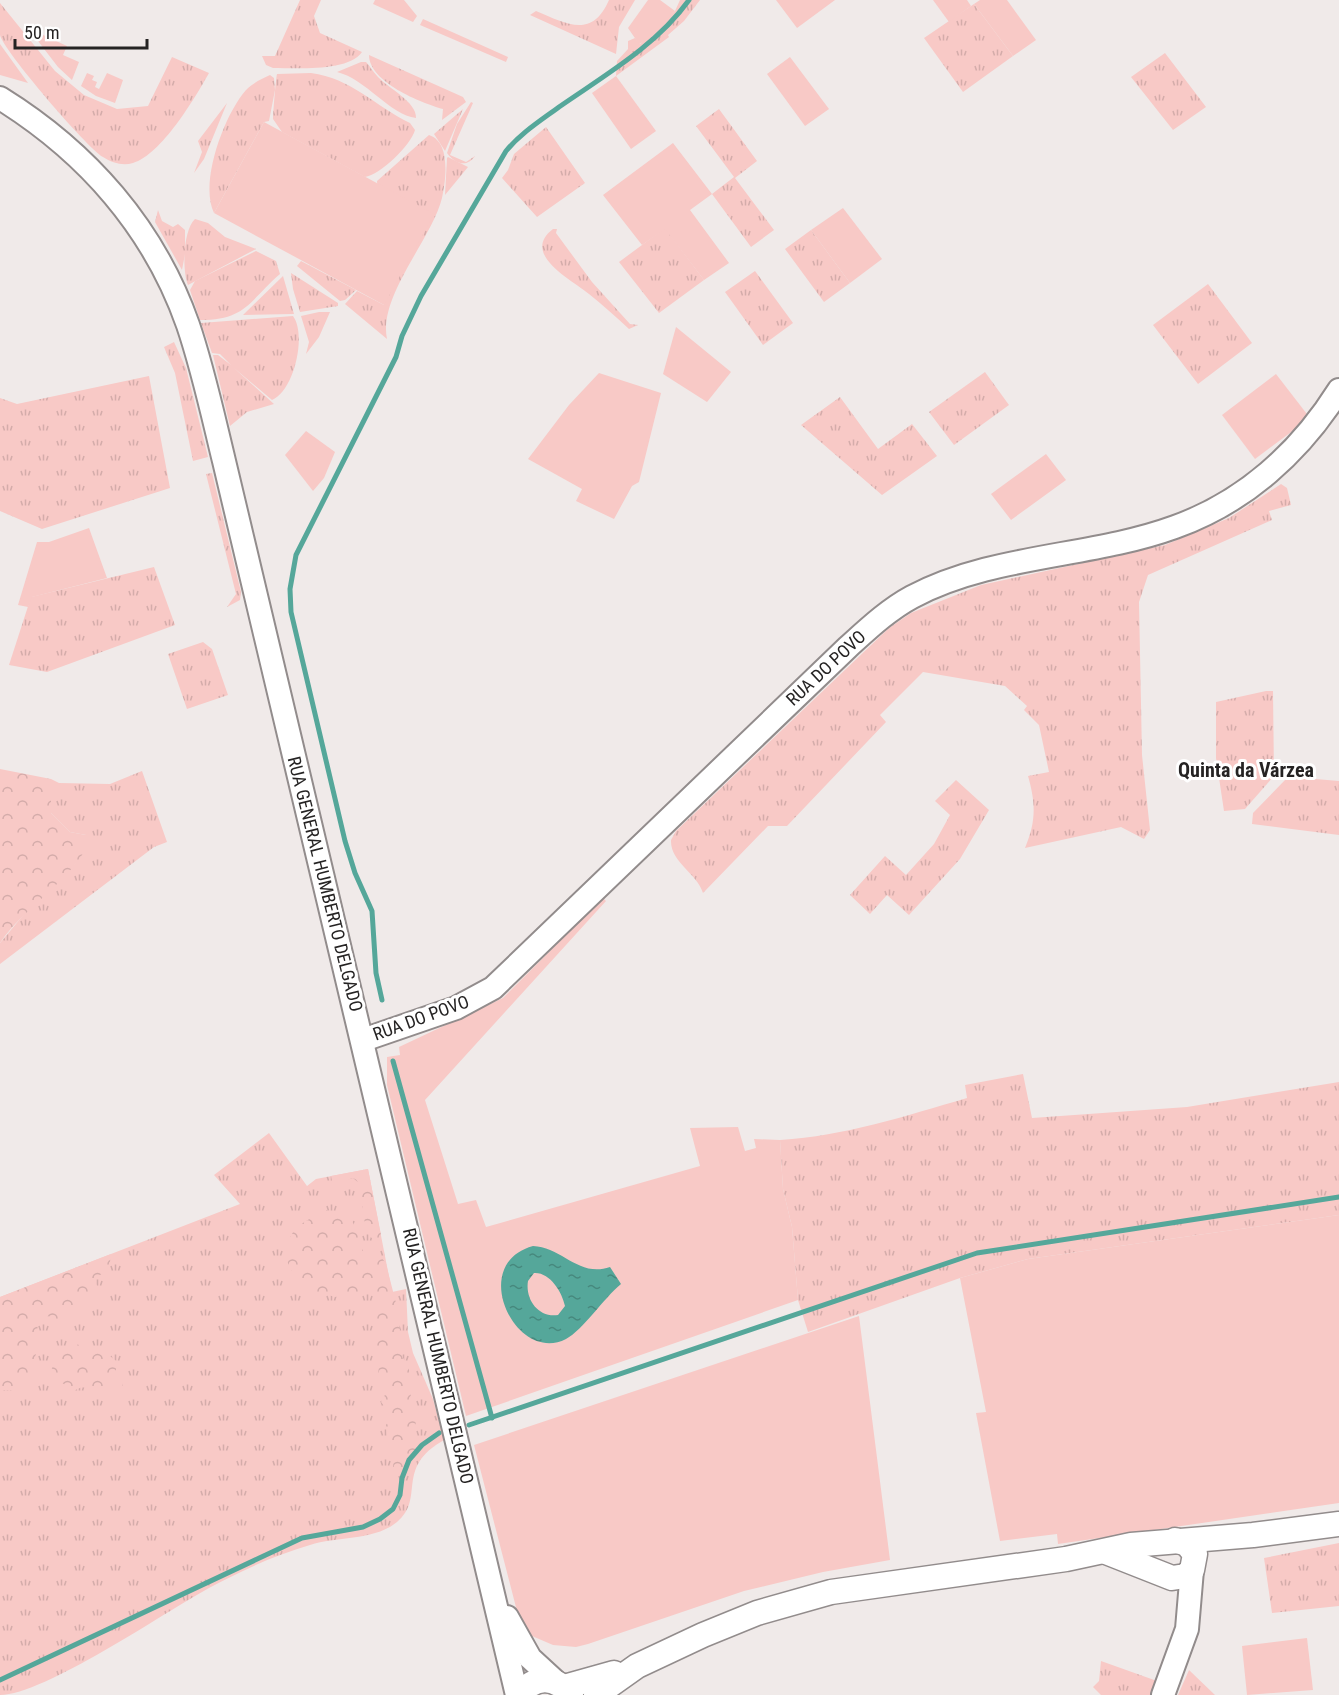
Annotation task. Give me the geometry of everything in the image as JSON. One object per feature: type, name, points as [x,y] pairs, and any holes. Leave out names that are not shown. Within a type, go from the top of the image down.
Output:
[{"type":"main road","name":"RUA GENERAL HUMBERTO DELGADO","points":[[0,98],[65,146],[93,171],[121,203],[144,233],[166,272],[188,326],[199,363],[363,1040],[518,1695]]},
{"type":"main road","name":"RUA DO POVO","points":[[363,1040],[456,1008],[493,988],[848,647],[888,613],[912,597],[955,580],[1002,566],[1151,534],[1197,518],[1260,480],[1286,459],[1317,424],[1339,390]]},
{"type":"main road","points":[[518,1695],[530,1684],[539,1680],[563,1688],[637,1666],[729,1623],[804,1599],[885,1583],[1106,1552],[1131,1545],[1253,1535],[1339,1524]]},
{"type":"main road","points":[[1106,1552],[1179,1578],[1214,1553],[1253,1535]]},
{"type":"main road","points":[[1163,1695],[1184,1637],[1195,1554],[1192,1548],[1181,1540],[1173,1540],[1165,1543],[1158,1554],[1157,1561],[1165,1574],[1184,1637]]},
{"type":"main road","name":"RUA GENERAL HUMBERTO DELGADO","points":[[491,1580],[508,1620],[530,1658],[563,1688]]},
{"type":"main road","points":[[596,1695],[637,1666]]},
{"type":"green space","points":[[300,0],[321,0],[314,16],[320,33],[362,52],[346,63],[334,66],[273,68],[266,65],[262,56],[275,56]]},
{"type":"green space","points":[[375,0],[404,0],[417,16],[413,22],[373,4]]},
{"type":"green space","points":[[609,0],[635,0],[619,27],[616,54],[530,15],[536,11],[568,24],[587,24],[595,20]]},
{"type":"green space","points":[[648,0],[660,0],[675,11],[652,37],[639,44],[628,28]]},
{"type":"green space","points":[[680,0],[700,0],[684,21],[668,35],[669,37],[616,76],[617,61],[628,49],[628,41],[635,38],[640,44],[675,11]]},
{"type":"green space","points":[[776,0],[835,0],[797,28]]},
{"type":"green space","points":[[933,0],[967,0],[971,6],[949,22]]},
{"type":"green space","points":[[980,0],[1007,0],[1036,40],[1013,56],[974,4]]},
{"type":"green space","points":[[0,3],[55,71],[84,95],[117,109],[148,106],[172,57],[209,73],[176,124],[155,149],[133,163],[114,162],[94,150],[15,59],[0,35]]},
{"type":"green space","points":[[974,4],[1013,56],[963,92],[924,38]]},
{"type":"green space","points":[[423,19],[508,57],[506,62],[420,25]]},
{"type":"green space","points":[[41,34],[67,46],[63,55],[79,62],[72,80],[58,67],[38,41]]},
{"type":"green space","points":[[0,44],[28,83],[0,75]]},
{"type":"green space","points":[[1165,53],[1206,107],[1173,130],[1131,77]]},
{"type":"green space","points":[[369,55],[463,97],[466,102],[442,120],[443,109],[422,102],[387,82],[371,65]]},
{"type":"green space","points":[[790,57],[829,109],[805,126],[767,74]]},
{"type":"green space","points":[[366,62],[378,77],[412,106],[416,118],[397,111],[358,82],[337,72]]},
{"type":"green space","points":[[87,73],[94,76],[92,80],[97,82],[95,87],[99,89],[107,73],[123,80],[115,103],[96,96],[81,86]]},
{"type":"green space","points":[[311,73],[351,87],[410,123],[415,130],[408,143],[379,171],[365,177],[282,132],[273,119],[277,74]]},
{"type":"green space","points":[[270,75],[274,78],[275,90],[269,121],[264,122],[214,213],[210,200],[210,185],[212,167],[222,132],[246,90],[257,81]]},
{"type":"green space","points":[[616,76],[656,131],[631,149],[592,93]]},
{"type":"green space","points":[[471,102],[473,103],[450,155],[466,162],[475,156],[468,162],[461,163],[447,153],[457,124]]},
{"type":"green space","points":[[227,103],[204,159],[194,173],[202,152],[198,141]]},
{"type":"green space","points":[[463,109],[445,151],[434,134]]},
{"type":"green space","points":[[719,109],[757,161],[735,178],[774,230],[751,247],[712,194],[734,177],[696,126]]},
{"type":"green space","points":[[264,122],[434,214],[384,305],[214,213]]},
{"type":"green space","points":[[546,127],[585,183],[537,217],[502,178],[514,154]]},
{"type":"green space","points":[[429,135],[441,145],[444,153],[445,182],[442,198],[428,231],[390,305],[386,322],[387,339],[345,304],[357,291],[384,305],[377,181]]},
{"type":"green space","points":[[673,143],[712,194],[690,210],[729,263],[704,280],[665,229],[642,245],[603,195]]},
{"type":"green space","points":[[447,158],[468,167],[445,195]]},
{"type":"green space","points":[[843,208],[882,259],[850,283],[811,230]]},
{"type":"green space","points":[[158,210],[162,221],[173,227],[178,224],[185,230],[182,270],[155,222]]},
{"type":"green space","points":[[195,219],[208,223],[225,237],[256,249],[188,285],[185,270],[186,241],[191,224]]},
{"type":"green space","points":[[665,228],[704,280],[659,313],[619,262]]},
{"type":"green space","points":[[553,229],[557,229],[556,233],[592,282],[630,324],[638,325],[629,329],[594,298],[552,266],[542,248],[544,238]]},
{"type":"green space","points":[[811,230],[850,283],[824,302],[785,249]]},
{"type":"green space","points":[[256,251],[276,261],[280,274],[237,313],[228,317],[200,320],[190,290],[195,281]]},
{"type":"green space","points":[[301,261],[356,290],[345,300],[340,301],[297,266]]},
{"type":"green space","points":[[755,271],[793,323],[763,345],[725,292]]},
{"type":"green space","points":[[291,273],[338,303],[338,306],[300,312]]},
{"type":"green space","points":[[283,276],[294,314],[243,315]]},
{"type":"green space","points":[[1208,284],[1252,343],[1198,384],[1153,325]]},
{"type":"green space","points":[[330,312],[319,337],[306,354],[309,342],[301,316]]},
{"type":"green space","points":[[293,316],[299,336],[298,349],[287,386],[280,395],[272,400],[234,368],[274,404],[247,412],[230,426],[213,355],[218,355],[231,365],[220,354],[212,353],[201,323]]},
{"type":"green space","points":[[676,327],[731,372],[707,402],[663,374]]},
{"type":"green space","points":[[174,342],[186,368],[208,457],[193,461],[175,373],[164,347]]},
{"type":"green space","points":[[985,372],[1009,405],[954,445],[929,412]]},
{"type":"green space","points":[[599,373],[661,393],[639,482],[632,486],[614,519],[576,501],[582,489],[528,459],[569,405]]},
{"type":"green space","points":[[1276,374],[1310,418],[1255,459],[1222,415]]},
{"type":"green space","points":[[149,376],[170,488],[42,529],[0,511],[0,398],[17,404]]},
{"type":"green space","points":[[840,397],[878,449],[912,424],[937,456],[882,495],[801,425]]},
{"type":"green space","points":[[306,431],[335,452],[324,478],[313,491],[285,455]]},
{"type":"green space","points":[[1046,454],[1066,480],[1011,520],[991,494]]},
{"type":"green space","points":[[212,473],[241,592],[240,600],[227,607],[236,594],[206,474]]},
{"type":"green space","points":[[1281,484],[1287,488],[1291,505],[1269,511],[1272,520],[1148,575],[1139,602],[1142,755],[1150,830],[1144,839],[1121,827],[1025,848],[1034,813],[1028,776],[1049,772],[1039,725],[1024,710],[1027,706],[1005,686],[923,672],[880,715],[886,722],[787,826],[768,826],[703,893],[695,879],[675,855],[671,840],[676,831],[889,628],[911,613],[981,585],[1165,545],[1229,518]]},
{"type":"green space","points":[[89,528],[107,578],[32,597],[28,607],[18,605],[37,542],[49,542]]},
{"type":"green space","points":[[154,567],[175,625],[47,672],[9,665],[31,597]]},
{"type":"green space","points":[[203,642],[212,649],[228,695],[187,709],[168,654]]},
{"type":"green space","points":[[1273,691],[1274,776],[1245,809],[1224,811],[1216,758],[1216,702]]},
{"type":"green space","points":[[0,769],[51,779],[51,813],[70,832],[86,835],[89,843],[70,870],[22,917],[0,943]]},
{"type":"green space","points":[[142,771],[167,842],[154,847],[0,964],[0,943],[25,913],[75,864],[86,835],[70,832],[51,813],[51,779],[59,783],[110,784]]},
{"type":"green space","points":[[1292,777],[1339,781],[1339,835],[1252,824],[1253,813],[1286,779]]},
{"type":"green space","points":[[956,780],[989,810],[960,859],[909,915],[887,895],[870,914],[850,895],[885,856],[906,875],[934,844],[950,815],[935,801]]},
{"type":"green space","points":[[603,898],[606,901],[425,1100],[458,1204],[476,1200],[486,1227],[700,1166],[690,1128],[738,1127],[745,1151],[756,1148],[754,1139],[780,1140],[783,1189],[792,1227],[798,1300],[466,1416],[387,1085],[387,1057],[400,1055],[399,1047],[503,998]]},
{"type":"green space","points":[[1023,1074],[1032,1118],[1187,1107],[1339,1082],[1339,1215],[1028,1259],[960,1278],[808,1332],[798,1300],[792,1227],[783,1189],[780,1140],[851,1130],[898,1118],[967,1098],[965,1085]]},
{"type":"green space","points":[[269,1133],[307,1186],[316,1179],[368,1169],[392,1292],[406,1289],[408,1332],[413,1353],[433,1399],[444,1440],[420,1461],[415,1472],[410,1503],[405,1513],[388,1528],[366,1535],[310,1545],[258,1564],[209,1588],[104,1651],[45,1682],[0,1695],[0,1297],[240,1204],[214,1175]]},
{"type":"green space","points":[[368,1169],[381,1235],[379,1240],[374,1241],[366,1231],[359,1183],[353,1178],[336,1183],[332,1181],[331,1176]]},
{"type":"green space","points":[[327,1210],[333,1213],[343,1211],[347,1214],[356,1229],[363,1251],[373,1258],[382,1258],[386,1264],[397,1307],[396,1315],[400,1328],[398,1342],[403,1350],[402,1356],[408,1366],[413,1387],[410,1398],[415,1412],[417,1446],[403,1473],[399,1474],[393,1469],[394,1453],[384,1445],[387,1436],[386,1425],[392,1416],[381,1402],[386,1393],[378,1376],[380,1354],[373,1342],[375,1295],[366,1290],[335,1297],[325,1294],[322,1297],[296,1277],[287,1262],[287,1246],[293,1232],[316,1214]]},
{"type":"green space","points":[[1339,1215],[1339,1503],[1058,1544],[1057,1534],[1000,1541],[976,1413],[986,1412],[960,1278],[1028,1259]]},
{"type":"green space","points":[[111,1254],[109,1269],[94,1279],[99,1291],[98,1296],[80,1306],[65,1322],[58,1322],[48,1316],[37,1323],[39,1342],[33,1365],[35,1377],[23,1391],[0,1390],[0,1297]]},
{"type":"green space","points":[[859,1316],[890,1560],[823,1572],[744,1591],[576,1647],[553,1645],[532,1636],[524,1628],[518,1615],[474,1445]]},
{"type":"green space","points":[[76,1344],[82,1346],[87,1357],[90,1358],[99,1351],[104,1351],[116,1361],[116,1376],[122,1381],[123,1390],[108,1394],[82,1387],[71,1392],[64,1384],[55,1381],[51,1371],[58,1352]]},
{"type":"green space","points":[[1339,1543],[1339,1606],[1272,1613],[1264,1558]]},
{"type":"green space","points":[[1307,1638],[1313,1690],[1247,1695],[1242,1646]]},
{"type":"green space","points":[[1101,1661],[1157,1681],[1151,1695],[1101,1695],[1093,1687],[1099,1681]]},
{"type":"green space","points":[[1189,1670],[1215,1695],[1178,1695]]},
{"type":"water","points":[[533,1246],[543,1248],[589,1268],[610,1267],[621,1284],[573,1335],[548,1343],[530,1338],[516,1326],[506,1309],[501,1290],[503,1272],[513,1256]],"holes":[[[534,1273],[550,1279],[561,1295],[565,1306],[558,1315],[544,1313],[534,1306],[531,1300],[528,1281]]]},
{"type":"waterway","points":[[382,1000],[376,973],[372,911],[355,873],[345,841],[291,612],[290,589],[296,555],[396,357],[402,336],[421,296],[506,151],[538,122],[645,46],[661,32],[689,0]]},
{"type":"waterway","points":[[393,1061],[492,1418]]},
{"type":"waterway","points":[[469,1425],[977,1253],[1339,1197]]},
{"type":"waterway","points":[[0,1680],[302,1538],[363,1527],[380,1519],[393,1509],[400,1495],[402,1478],[409,1460],[422,1445],[439,1433]]},
{"type":"district","name":"Quinta da Várzea","points":[[1246,770]]}]
